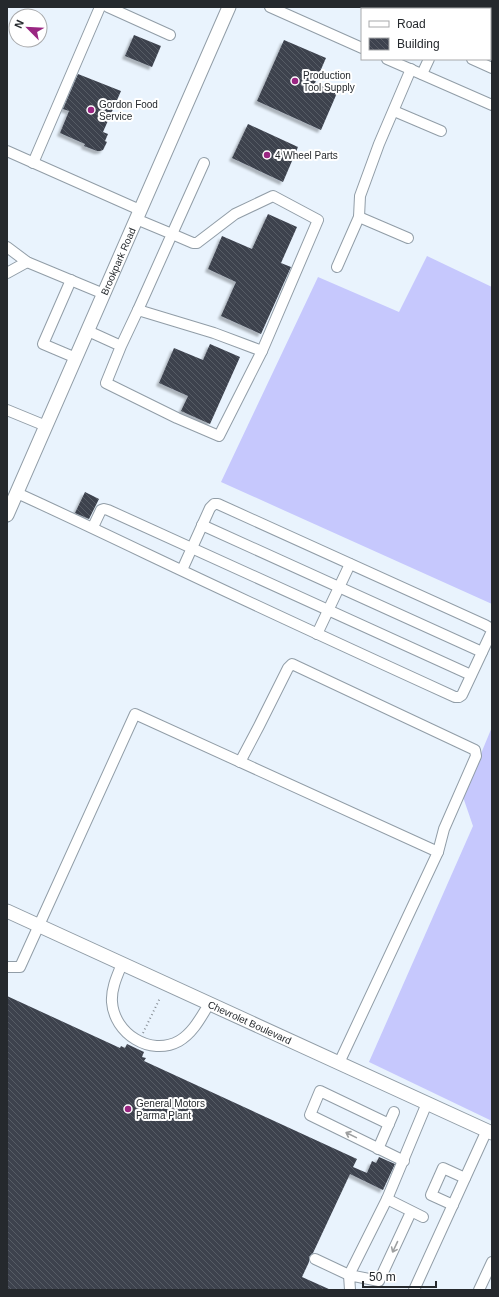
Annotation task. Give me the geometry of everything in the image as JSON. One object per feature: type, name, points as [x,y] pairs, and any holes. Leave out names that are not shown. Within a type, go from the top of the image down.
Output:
[{"type":"main road","name":"Brookpark Road","points":[[7,516],[229,7]]},
{"type":"main road","name":"Chevrolet Boulevard","points":[[7,911],[490,1132]]},
{"type":"street","points":[[33,163],[100,7]]},
{"type":"street","points":[[108,7],[170,35]]},
{"type":"street","points":[[270,7],[361,48]]},
{"type":"street","points":[[390,60],[492,105]]},
{"type":"street","points":[[422,74],[429,60]]},
{"type":"street","points":[[474,60],[492,68]]},
{"type":"street","points":[[337,267],[359,217],[360,196],[379,144],[411,69]]},
{"type":"street","points":[[394,111],[441,131]]},
{"type":"street","points":[[7,151],[138,214],[172,234],[193,243],[196,243],[235,214],[273,196],[318,220],[262,350],[219,436],[177,418],[106,383],[121,346],[138,310],[172,234],[204,162]]},
{"type":"street","points":[[359,217],[408,238]]},
{"type":"street","points":[[7,247],[27,262],[104,294]]},
{"type":"street","points":[[7,273],[27,262]]},
{"type":"street","points":[[71,280],[43,344],[76,358]]},
{"type":"street","points":[[138,310],[214,333],[262,350]]},
{"type":"street","points":[[88,331],[121,346]]},
{"type":"street","points":[[7,410],[46,426]]},
{"type":"street","points":[[17,493],[93,527],[182,570],[317,634],[455,697],[462,695],[492,631],[490,628],[218,504],[214,504],[210,508],[182,570]]},
{"type":"street","points":[[93,527],[101,510],[104,508],[471,675]]},
{"type":"street","points":[[202,525],[482,652]]},
{"type":"street","points":[[317,634],[350,564]]},
{"type":"street","points":[[240,762],[260,726],[288,668],[292,664],[475,750],[476,756],[444,829],[438,852],[340,1063]]},
{"type":"street","points":[[7,967],[20,967],[134,714],[438,852]]},
{"type":"street","points":[[122,964],[112,994],[114,1012],[120,1026],[131,1038],[139,1042],[150,1045],[169,1046],[179,1041],[189,1034],[196,1026],[209,1004]]},
{"type":"street","points":[[389,1124],[320,1091],[310,1115],[404,1161]]},
{"type":"street","points":[[350,1290],[349,1275],[387,1199],[427,1103]]},
{"type":"street","points":[[382,1151],[389,1124],[394,1112]]},
{"type":"street","points":[[414,1290],[465,1178],[490,1132]]},
{"type":"street","points":[[453,1205],[431,1195],[434,1188],[444,1168],[465,1178]]},
{"type":"street","points":[[387,1199],[423,1218]]},
{"type":"street","points":[[315,1259],[349,1275],[379,1281],[411,1212]]},
{"type":"street","points":[[479,1290],[492,1262]]},
{"type":"path","points":[[139,1042],[160,998]]},
{"type":"shaded area","points":[[427,256],[492,287],[492,604],[221,482],[318,277],[399,312]]},
{"type":"shaded area","points":[[492,727],[492,1121],[369,1062],[473,826],[463,797]]},
{"type":"building","points":[[134,35],[161,46],[152,67],[125,56]]},
{"type":"building","points":[[284,40],[326,58],[315,83],[337,93],[321,130],[257,101]]},
{"type":"building","points":[[78,74],[121,91],[103,132],[108,134],[105,141],[107,142],[103,150],[100,151],[84,146],[85,144],[60,133],[69,111],[63,109]]},
{"type":"building","points":[[248,124],[298,147],[283,182],[232,158]]},
{"type":"building","points":[[268,214],[297,227],[281,263],[291,267],[261,334],[221,316],[236,282],[208,269],[222,236],[252,249]]},
{"type":"building","points":[[210,344],[240,357],[210,424],[181,411],[188,396],[159,383],[174,348],[203,360]]},
{"type":"building","points":[[85,492],[99,499],[89,519],[75,513]]},
{"type":"building","name":"General Motors Parma Plant","points":[[7,996],[120,1048],[121,1046],[125,1048],[127,1044],[144,1052],[142,1057],[146,1058],[144,1061],[357,1159],[353,1167],[367,1173],[372,1161],[376,1163],[379,1157],[395,1164],[383,1190],[350,1174],[313,1253],[309,1257],[309,1262],[302,1277],[331,1290],[7,1290]]},
{"type":"place","name":"Production Tool Supply","points":[[295,81]]},
{"type":"place","name":"Gordon Food Service","points":[[91,110]]},
{"type":"place","name":"4 Wheel Parts","points":[[267,155]]},
{"type":"place","name":"General Motors Parma Plant","points":[[128,1109]]}]
